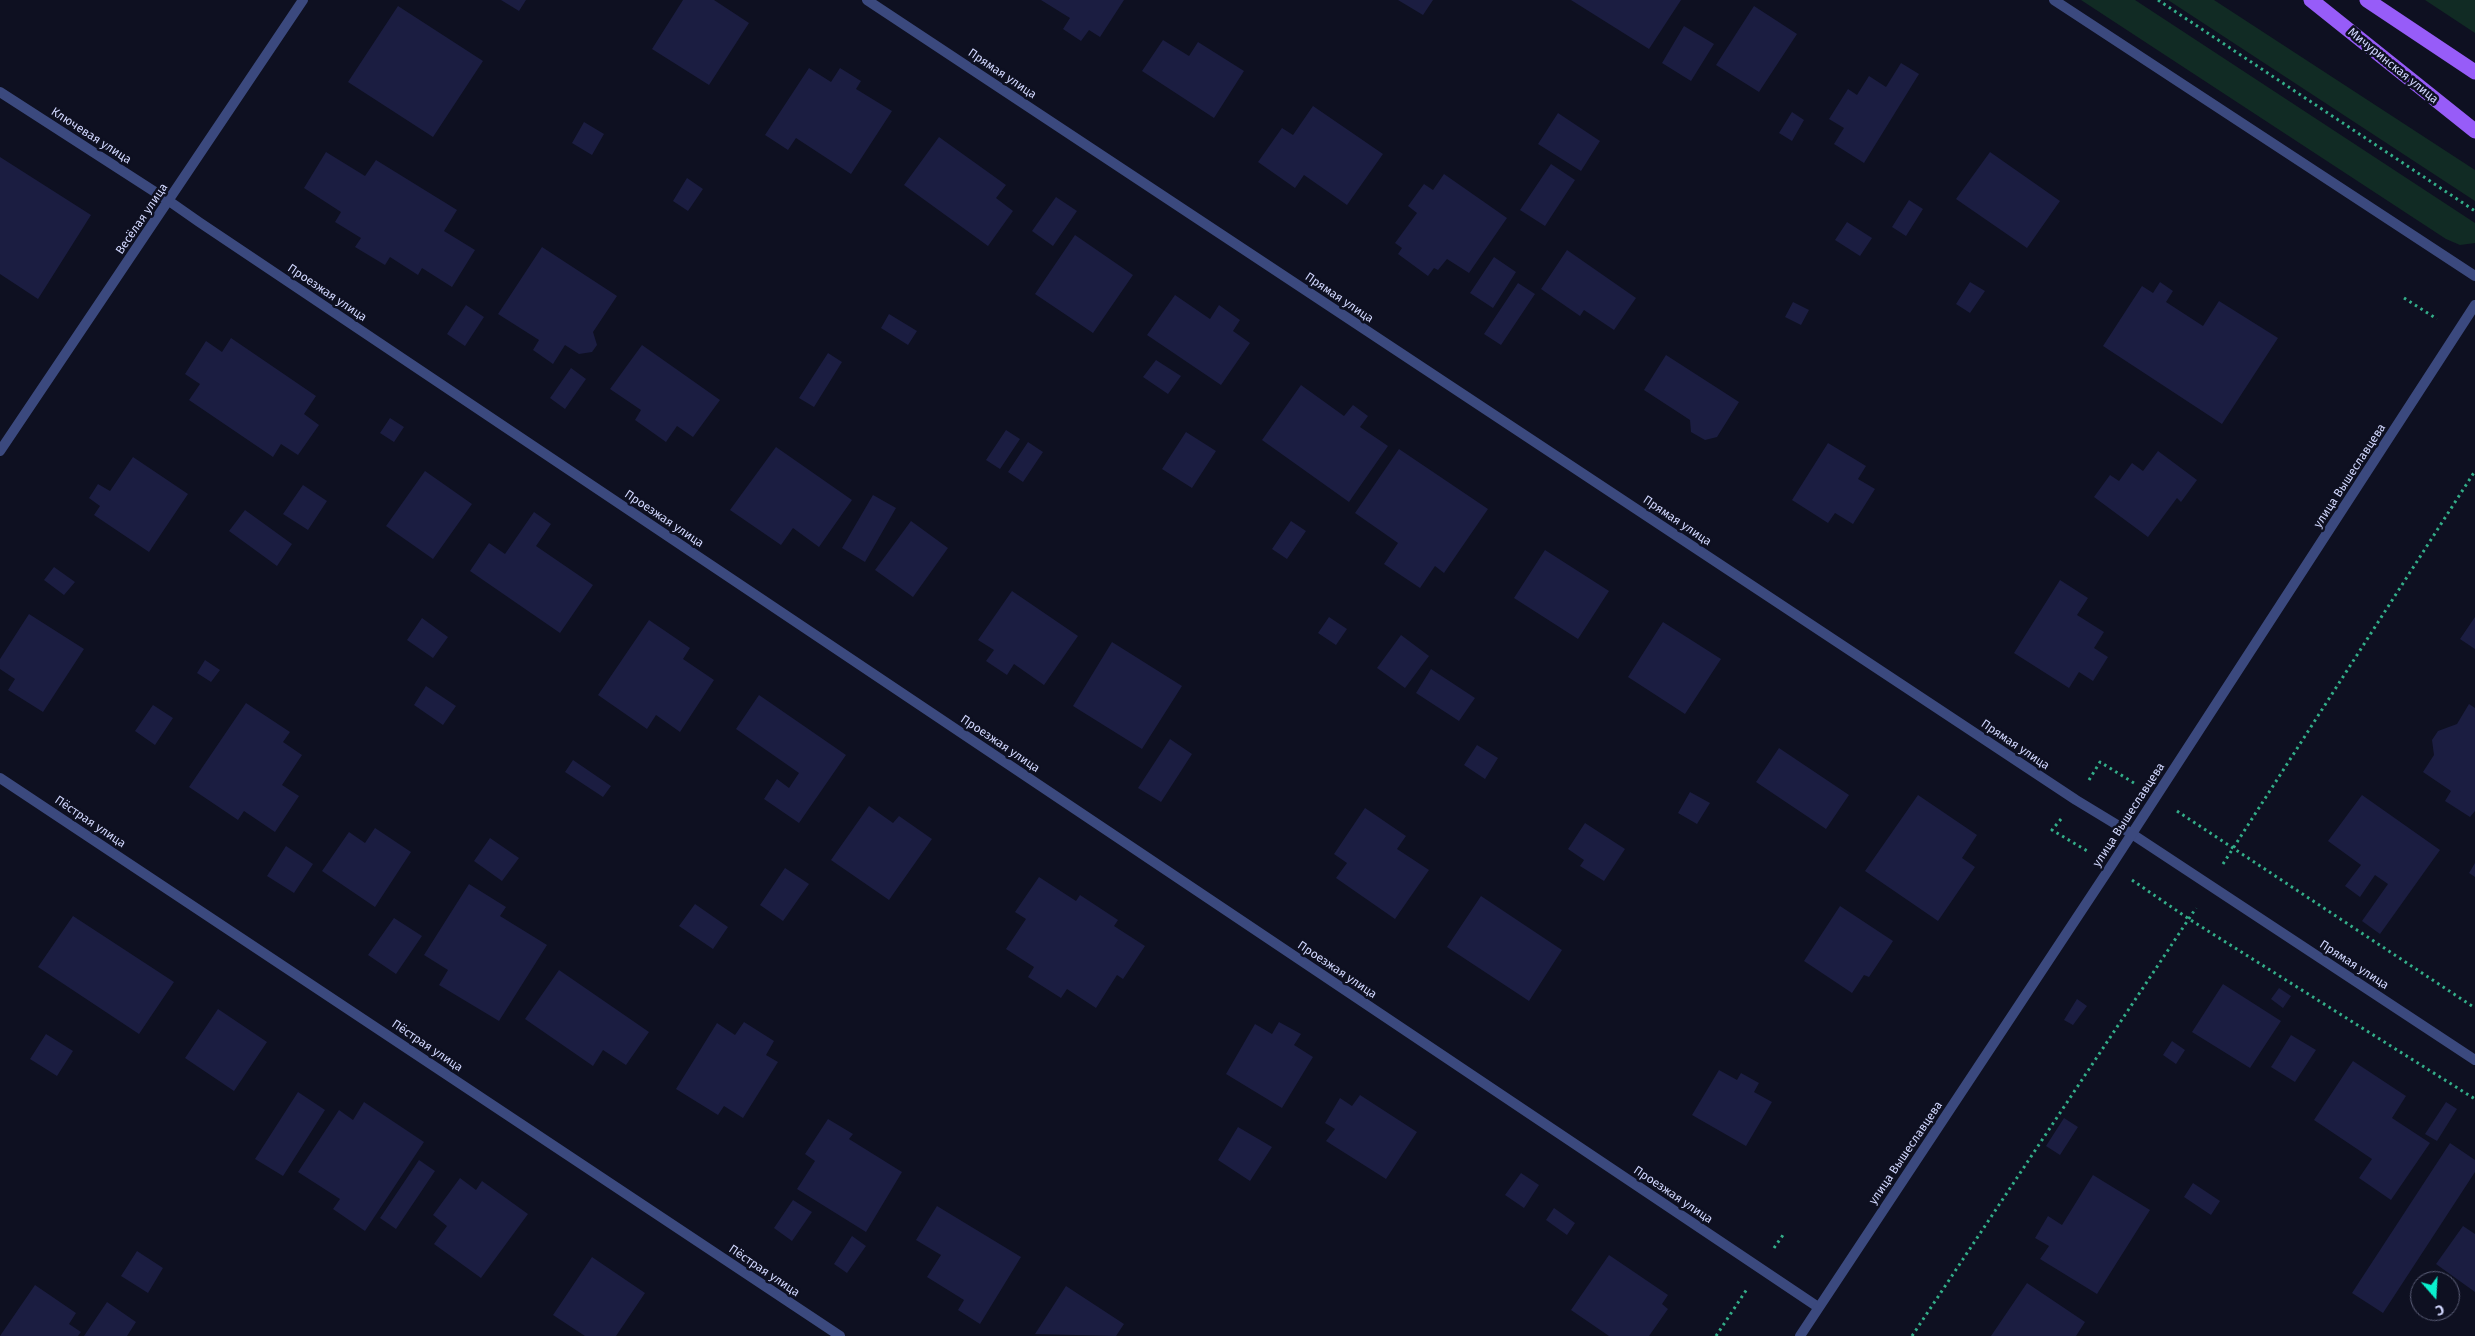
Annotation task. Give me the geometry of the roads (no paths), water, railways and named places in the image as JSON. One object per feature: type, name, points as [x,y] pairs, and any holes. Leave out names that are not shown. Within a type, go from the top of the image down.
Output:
[{"type":"main road","name":"Мичуринская улица","points":[[2311,0],[2475,131]]},
{"type":"main road","points":[[2367,0],[2475,72]]},
{"type":"street","name":"Весёлая улица","points":[[0,451],[303,0]]},
{"type":"street","name":"Прямая улица","points":[[868,0],[2076,800],[2132,834],[2475,1060]]},
{"type":"street","points":[[2054,0],[2475,276]]},
{"type":"street","name":"Ключевая улица","points":[[0,92],[169,201]]},
{"type":"street","name":"Проезжая улица","points":[[169,201],[1818,1307]]},
{"type":"street","name":"улица Вышеславцева","points":[[1800,1336],[2132,834],[2475,305]]},
{"type":"street","name":"Пёстрая улица","points":[[0,778],[840,1336]]}]
